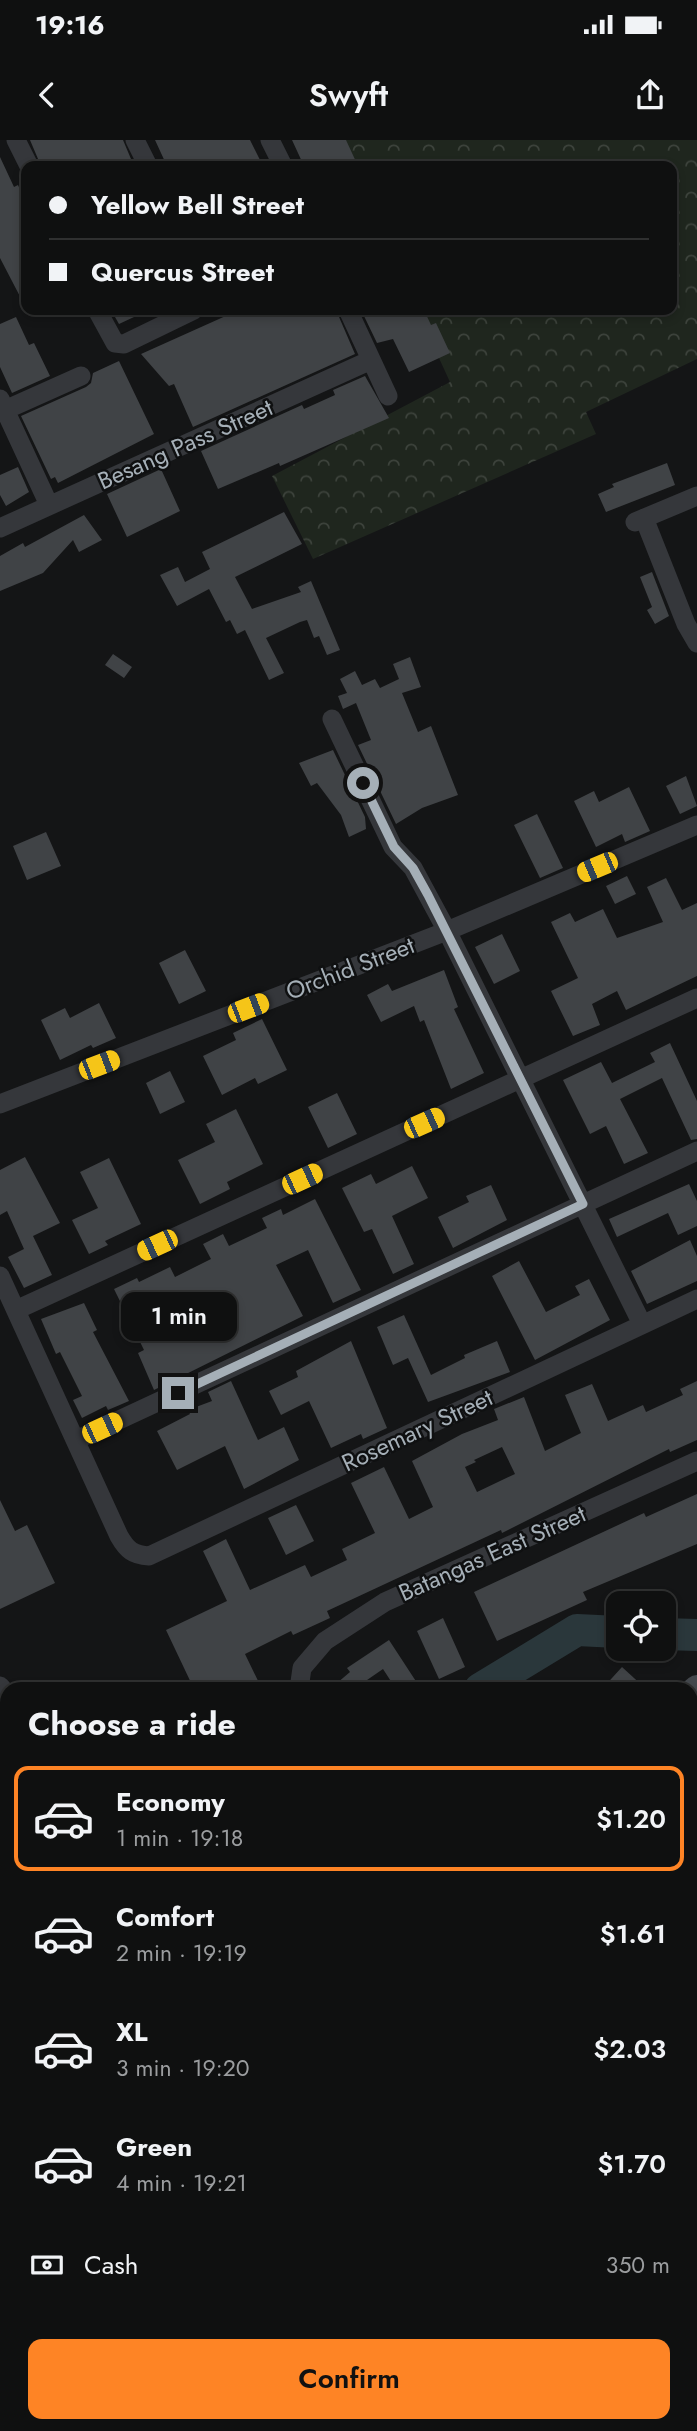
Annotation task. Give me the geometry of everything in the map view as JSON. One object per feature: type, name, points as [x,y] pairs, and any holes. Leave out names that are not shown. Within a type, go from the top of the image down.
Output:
[{"type":"street","points":[[16,140],[26,161]]},
{"type":"street","points":[[135,140],[146,161]]},
{"type":"street","points":[[270,140],[280,161]]},
{"type":"street","points":[[100,315],[115,343],[124,344],[184,315]]},
{"type":"street","points":[[350,315],[388,396]]},
{"type":"street","name":"Besang Pass Street","points":[[0,528],[371,360]]},
{"type":"street","points":[[49,505],[3,405],[81,376]]},
{"type":"street","points":[[697,496],[639,520],[685,624],[697,643]]},
{"type":"street","points":[[332,719],[394,847],[413,868],[447,931],[642,1324]]},
{"type":"street","name":"Orchid Street","points":[[0,1104],[447,931],[697,825]]},
{"type":"street","points":[[16,1310],[697,998]]},
{"type":"street","points":[[0,1276],[76,1440],[697,1151]]},
{"type":"street","name":"Rosemary Street","points":[[76,1440],[126,1549],[136,1555],[149,1556],[697,1299]]},
{"type":"street","name":"Batangas East Street","points":[[300,1682],[302,1668],[324,1641],[385,1602],[697,1461]]},
{"type":"green space","points":[[336,140],[697,140],[697,359],[586,412],[596,434],[313,559],[272,476],[450,382],[419,315],[677,315],[677,161],[346,161]]},
{"type":"building","points":[[30,140],[123,140],[131,159],[126,161],[39,161]]},
{"type":"building","points":[[155,140],[250,140],[260,161],[165,161]]},
{"type":"building","points":[[292,140],[346,140],[356,161],[302,161]]},
{"type":"building","points":[[0,157],[14,187],[18,185],[21,192],[21,298],[0,258]]},
{"type":"building","points":[[114,315],[138,315],[119,324]]},
{"type":"building","points":[[228,315],[338,315],[355,354],[193,427],[174,384],[169,386],[141,354]]},
{"type":"building","points":[[426,315],[431,325],[436,323],[450,353],[409,372],[393,339],[377,343],[364,316]]},
{"type":"building","points":[[16,317],[29,345],[34,343],[50,376],[12,393],[0,367],[0,324]]},
{"type":"building","points":[[119,361],[154,434],[58,483],[55,477],[51,479],[21,416],[86,387],[91,383],[93,373]]},
{"type":"building","points":[[365,376],[389,418],[280,466],[279,463],[218,489],[201,451],[302,405],[304,409],[335,395],[333,390]]},
{"type":"building","points":[[667,463],[675,485],[606,512],[598,494],[614,487],[612,484]]},
{"type":"building","points":[[18,467],[29,492],[6,506],[0,495],[0,475]]},
{"type":"building","points":[[161,469],[180,511],[127,537],[107,494]]},
{"type":"building","points":[[284,512],[302,544],[235,577],[252,609],[301,592],[298,587],[311,581],[340,650],[327,655],[319,636],[314,638],[307,620],[300,622],[266,638],[284,673],[269,680],[245,630],[237,634],[230,620],[226,622],[209,589],[177,606],[160,575],[178,567],[185,582],[210,569],[202,552]]},
{"type":"building","points":[[84,515],[102,540],[79,552],[73,540],[43,573],[0,591],[0,556],[23,543],[25,547]]},
{"type":"building","points":[[652,572],[669,616],[655,624],[647,610],[652,607],[640,577]]},
{"type":"building","points":[[113,654],[132,667],[124,678],[105,665]]},
{"type":"building","points":[[410,657],[421,687],[402,693],[418,732],[431,726],[458,795],[422,808],[396,824],[358,745],[371,740],[356,703],[343,709],[338,696],[347,693],[340,679],[355,671],[362,685],[375,679],[380,688],[399,679],[393,664]]},
{"type":"building","points":[[333,750],[365,817],[366,829],[349,837],[341,815],[317,783],[311,786],[299,763]]},
{"type":"building","points":[[686,776],[697,806],[680,814],[666,786]]},
{"type":"building","points":[[629,787],[650,831],[625,842],[622,834],[596,847],[574,801],[594,791],[599,802]]},
{"type":"building","points":[[537,814],[563,868],[540,878],[514,825]]},
{"type":"building","points":[[46,832],[61,866],[27,880],[13,846]]},
{"type":"building","points":[[627,876],[636,894],[615,904],[606,886]]},
{"type":"building","points":[[666,878],[682,910],[697,903],[697,976],[626,1010],[617,991],[592,1004],[600,1025],[573,1036],[551,991],[578,978],[551,922],[570,913],[575,922],[603,909],[617,938],[663,922],[647,887]]},
{"type":"building","points":[[502,934],[520,971],[494,984],[475,947]]},
{"type":"building","points":[[185,950],[206,991],[179,1004],[159,963]]},
{"type":"building","points":[[444,970],[458,1007],[454,1009],[484,1073],[451,1089],[424,1020],[420,1022],[414,1006],[381,1022],[367,995],[388,984],[392,991]]},
{"type":"building","points":[[99,1003],[116,1038],[93,1048],[91,1045],[60,1060],[41,1020],[65,1008],[70,1018]]},
{"type":"building","points":[[262,1019],[287,1070],[258,1084],[255,1078],[222,1095],[203,1056],[236,1040],[233,1033]]},
{"type":"building","points":[[670,1043],[697,1101],[697,1139],[691,1140],[662,1078],[620,1099],[648,1153],[624,1164],[606,1126],[590,1134],[563,1080],[601,1062],[612,1083],[655,1062],[650,1053]]},
{"type":"building","points":[[170,1071],[185,1102],[160,1114],[146,1083]]},
{"type":"building","points":[[337,1093],[357,1134],[328,1148],[308,1107]]},
{"type":"building","points":[[236,1109],[263,1164],[227,1182],[230,1189],[200,1204],[178,1160],[215,1142],[206,1124]]},
{"type":"building","points":[[25,1157],[60,1223],[33,1236],[52,1275],[24,1288],[8,1257],[24,1249],[7,1211],[0,1215],[0,1170]]},
{"type":"building","points":[[109,1158],[141,1224],[105,1241],[108,1245],[89,1254],[72,1220],[98,1208],[80,1172]]},
{"type":"building","points":[[412,1166],[428,1198],[392,1216],[414,1264],[393,1274],[372,1229],[364,1232],[342,1188],[371,1174],[376,1184]]},
{"type":"building","points":[[689,1184],[697,1201],[697,1226],[678,1235],[668,1213],[617,1237],[609,1219]]},
{"type":"building","points":[[491,1185],[507,1220],[453,1248],[438,1217],[469,1202],[466,1196]]},
{"type":"building","points":[[315,1199],[361,1290],[333,1303],[308,1250],[276,1265],[303,1316],[154,1390],[138,1353],[144,1350],[114,1289],[137,1278],[139,1282],[170,1267],[175,1277],[211,1259],[203,1244],[223,1234],[229,1246],[267,1228],[262,1218],[281,1209],[283,1215]]},
{"type":"building","points":[[690,1240],[697,1256],[697,1281],[647,1304],[631,1271]]},
{"type":"building","points":[[519,1261],[546,1312],[580,1295],[575,1286],[589,1279],[610,1320],[535,1360],[492,1276]]},
{"type":"building","points":[[84,1303],[97,1330],[93,1332],[129,1401],[108,1410],[106,1406],[82,1418],[73,1400],[82,1396],[60,1352],[56,1354],[41,1319]]},
{"type":"building","points":[[404,1315],[431,1375],[465,1358],[464,1355],[497,1341],[510,1372],[428,1402],[408,1358],[393,1365],[377,1327]]},
{"type":"building","points":[[351,1341],[387,1428],[363,1439],[361,1434],[331,1448],[309,1401],[281,1415],[269,1391],[298,1377],[296,1371]]},
{"type":"building","points":[[231,1381],[258,1440],[284,1427],[299,1460],[244,1489],[225,1446],[177,1470],[157,1431],[190,1414],[188,1410],[212,1401],[208,1392]]},
{"type":"building","points":[[697,1381],[697,1440],[670,1452],[669,1449],[502,1533],[501,1530],[327,1611],[330,1618],[293,1635],[291,1631],[245,1654],[259,1682],[191,1682],[166,1630],[227,1601],[203,1551],[226,1539],[250,1590],[305,1565],[311,1577],[347,1560],[342,1549],[375,1533],[351,1483],[384,1467],[409,1519],[433,1507],[412,1461],[462,1434],[498,1420],[494,1409],[524,1397],[545,1451],[581,1433],[565,1395],[592,1384],[608,1421],[643,1405],[646,1412],[683,1395],[680,1389]],"holes":[[[502,1447],[515,1474],[477,1492],[465,1467]]]},
{"type":"building","points":[[697,1494],[697,1544],[583,1592],[587,1600],[497,1641],[474,1592],[644,1513],[646,1517]]},
{"type":"building","points":[[0,1500],[15,1531],[27,1525],[55,1583],[0,1609]]},
{"type":"building","points":[[296,1505],[314,1541],[286,1555],[268,1518]]},
{"type":"building","points":[[443,1618],[465,1667],[439,1679],[417,1631]]},
{"type":"building","points":[[389,1640],[416,1682],[391,1682],[383,1669],[364,1682],[338,1682],[350,1672],[347,1668]]},
{"type":"building","points":[[622,1667],[638,1682],[608,1682]]},
{"type":"waterway","points":[[492,1682],[577,1630],[606,1631]]},
{"type":"waterway","points":[[676,1634],[697,1635]]},
{"type":"route","points":[[178,1393],[583,1204],[447,931],[413,868],[394,847],[363,783]]}]
